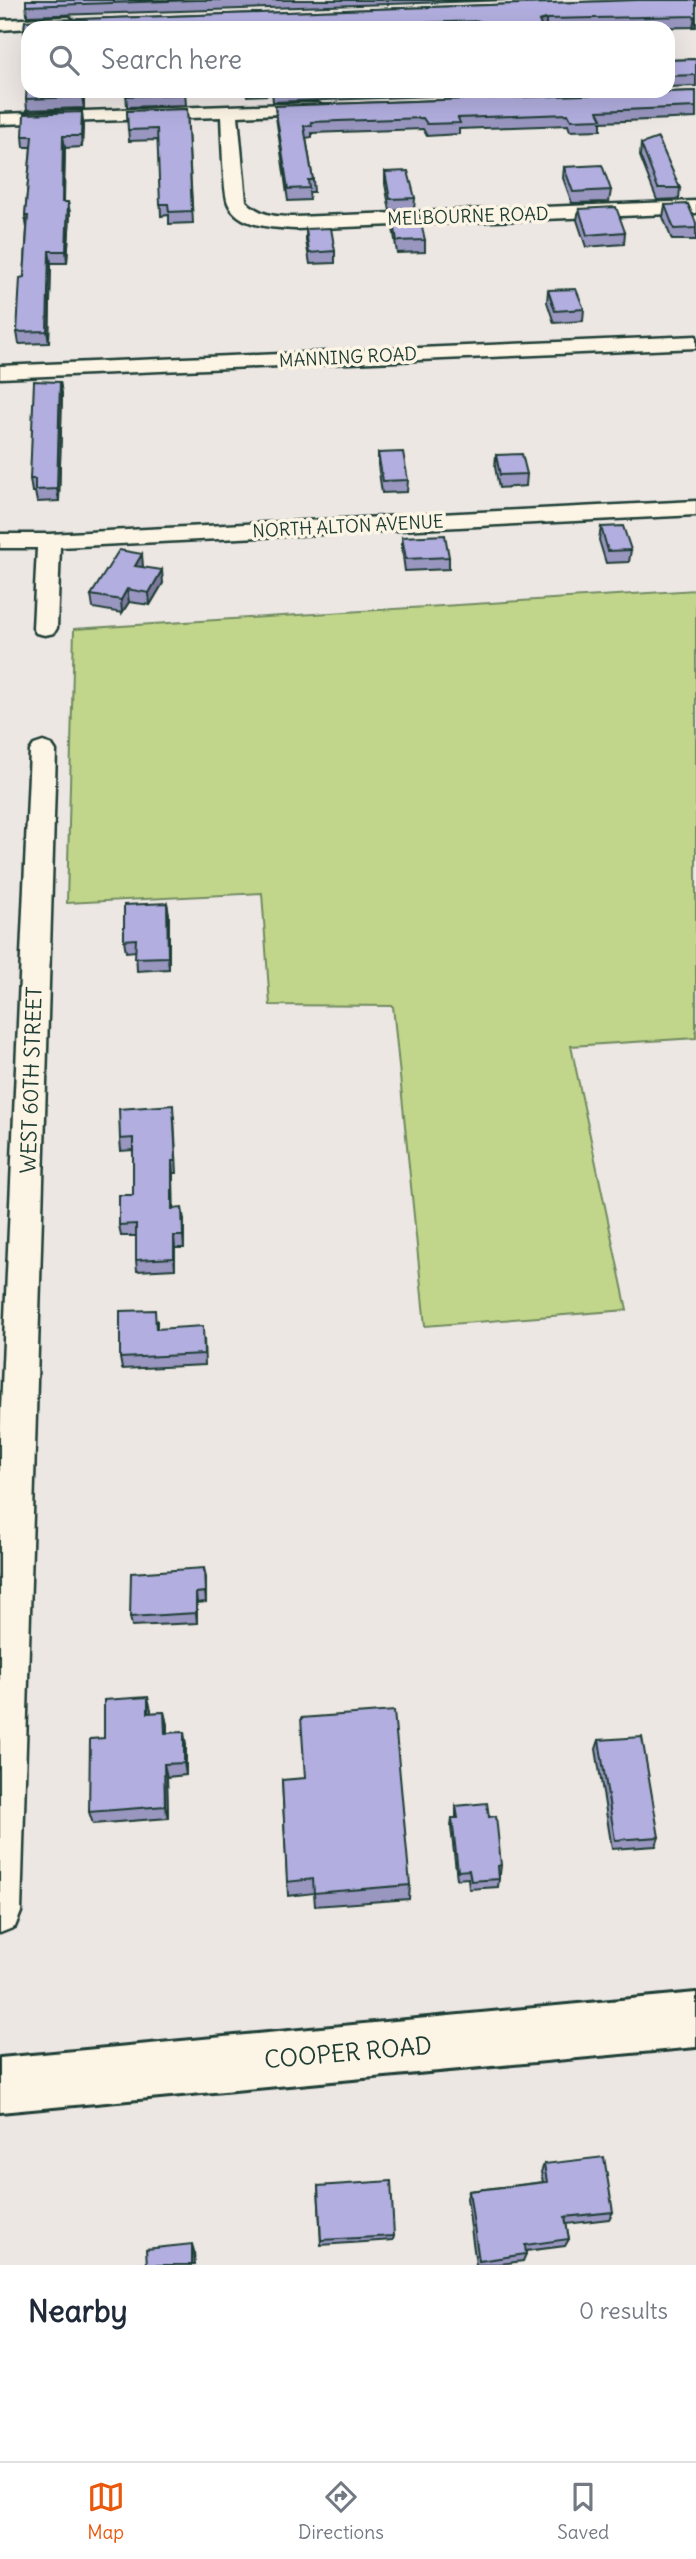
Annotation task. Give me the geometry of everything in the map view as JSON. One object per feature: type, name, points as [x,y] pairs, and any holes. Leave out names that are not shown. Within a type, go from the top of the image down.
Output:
[{"type":"main road","name":"COOPER ROAD","points":[[0,2085],[696,2020]]},
{"type":"street","points":[[0,25],[21,24]]},
{"type":"street","points":[[0,120],[340,107]]},
{"type":"street","name":"MELBOURNE ROAD","points":[[229,111],[237,202],[243,210],[261,219],[296,223],[696,207]]},
{"type":"street","name":"MANNING ROAD","points":[[0,372],[696,342]]},
{"type":"street","name":"NORTH ALTON AVENUE","points":[[0,541],[49,541],[696,508]]},
{"type":"street","points":[[44,628],[49,541]]},
{"type":"street","name":"WEST 60TH STREET","points":[[0,1912],[43,751]]},
{"type":"green space","points":[[696,590],[696,1038],[571,1046],[627,1310],[425,1326],[393,1006],[270,1005],[262,893],[67,903],[74,629]]},
{"type":"building","points":[[26,0],[196,0],[26,6]]},
{"type":"building","points":[[696,0],[696,16],[539,21],[25,21]]},
{"type":"building","points":[[696,59],[696,75],[675,76],[675,60]]},
{"type":"building","points":[[696,91],[696,107],[598,111],[602,119],[571,120],[568,114],[458,118],[460,123],[427,124],[423,118],[311,122],[312,126],[304,126],[313,180],[308,180],[309,188],[288,189],[275,106],[500,98],[675,98],[675,92]]},
{"type":"building","points":[[187,109],[192,211],[169,212],[168,204],[160,204],[157,129],[128,130],[127,111]]},
{"type":"building","points":[[82,112],[81,136],[63,136],[62,202],[68,202],[66,251],[49,251],[47,331],[17,332],[20,278],[24,277],[28,216],[25,216],[32,136],[23,136],[24,114]]},
{"type":"building","points":[[658,138],[680,188],[658,188],[641,144]]},
{"type":"building","points":[[602,165],[611,190],[573,192],[564,167]]},
{"type":"building","points":[[408,171],[415,198],[390,199],[385,172]]},
{"type":"building","points":[[688,204],[696,228],[674,229],[665,205]]},
{"type":"building","points":[[616,207],[625,232],[587,235],[579,209]]},
{"type":"building","points":[[419,215],[425,240],[397,241],[393,216]]},
{"type":"building","points":[[331,228],[335,251],[309,253],[306,229]]},
{"type":"building","points":[[576,289],[584,309],[555,311],[548,290]]},
{"type":"building","points":[[34,381],[60,382],[57,489],[35,490],[35,479],[30,479]]},
{"type":"building","points":[[403,452],[408,480],[383,481],[378,453]]},
{"type":"building","points":[[522,454],[527,474],[500,475],[496,455]]},
{"type":"building","points":[[623,526],[631,550],[608,551],[601,527]]},
{"type":"building","points":[[445,535],[449,557],[406,559],[402,537]]},
{"type":"building","points":[[119,550],[142,554],[135,566],[162,570],[149,593],[127,589],[121,600],[91,595]]},
{"type":"building","points":[[167,903],[168,957],[135,958],[136,939],[124,940],[124,905]]},
{"type":"building","points":[[173,1105],[176,1161],[172,1161],[172,1209],[182,1208],[183,1236],[174,1236],[174,1258],[136,1260],[136,1224],[119,1225],[119,1195],[133,1195],[133,1138],[120,1139],[119,1109]]},
{"type":"building","points":[[155,1310],[156,1329],[203,1326],[204,1354],[120,1358],[120,1311]]},
{"type":"building","points":[[204,1568],[205,1592],[196,1593],[196,1613],[130,1617],[131,1573]]},
{"type":"building","points":[[148,1697],[148,1713],[164,1712],[165,1733],[184,1732],[184,1763],[164,1764],[165,1806],[89,1812],[90,1739],[104,1738],[104,1700]]},
{"type":"building","points":[[394,1711],[410,1885],[314,1893],[313,1879],[287,1882],[282,1780],[305,1778],[301,1718]]},
{"type":"building","points":[[642,1737],[659,1837],[615,1840],[599,1740]]},
{"type":"building","points":[[487,1803],[489,1817],[496,1816],[501,1865],[498,1866],[499,1879],[471,1881],[469,1870],[458,1871],[452,1818],[458,1818],[456,1806]]},
{"type":"building","points":[[604,2157],[613,2212],[565,2217],[569,2239],[525,2245],[526,2254],[479,2261],[469,2191],[547,2182],[544,2164]]},
{"type":"building","points":[[391,2181],[394,2236],[321,2240],[318,2186]]},
{"type":"building","points":[[192,2244],[192,2265],[147,2265],[146,2249]]}]
